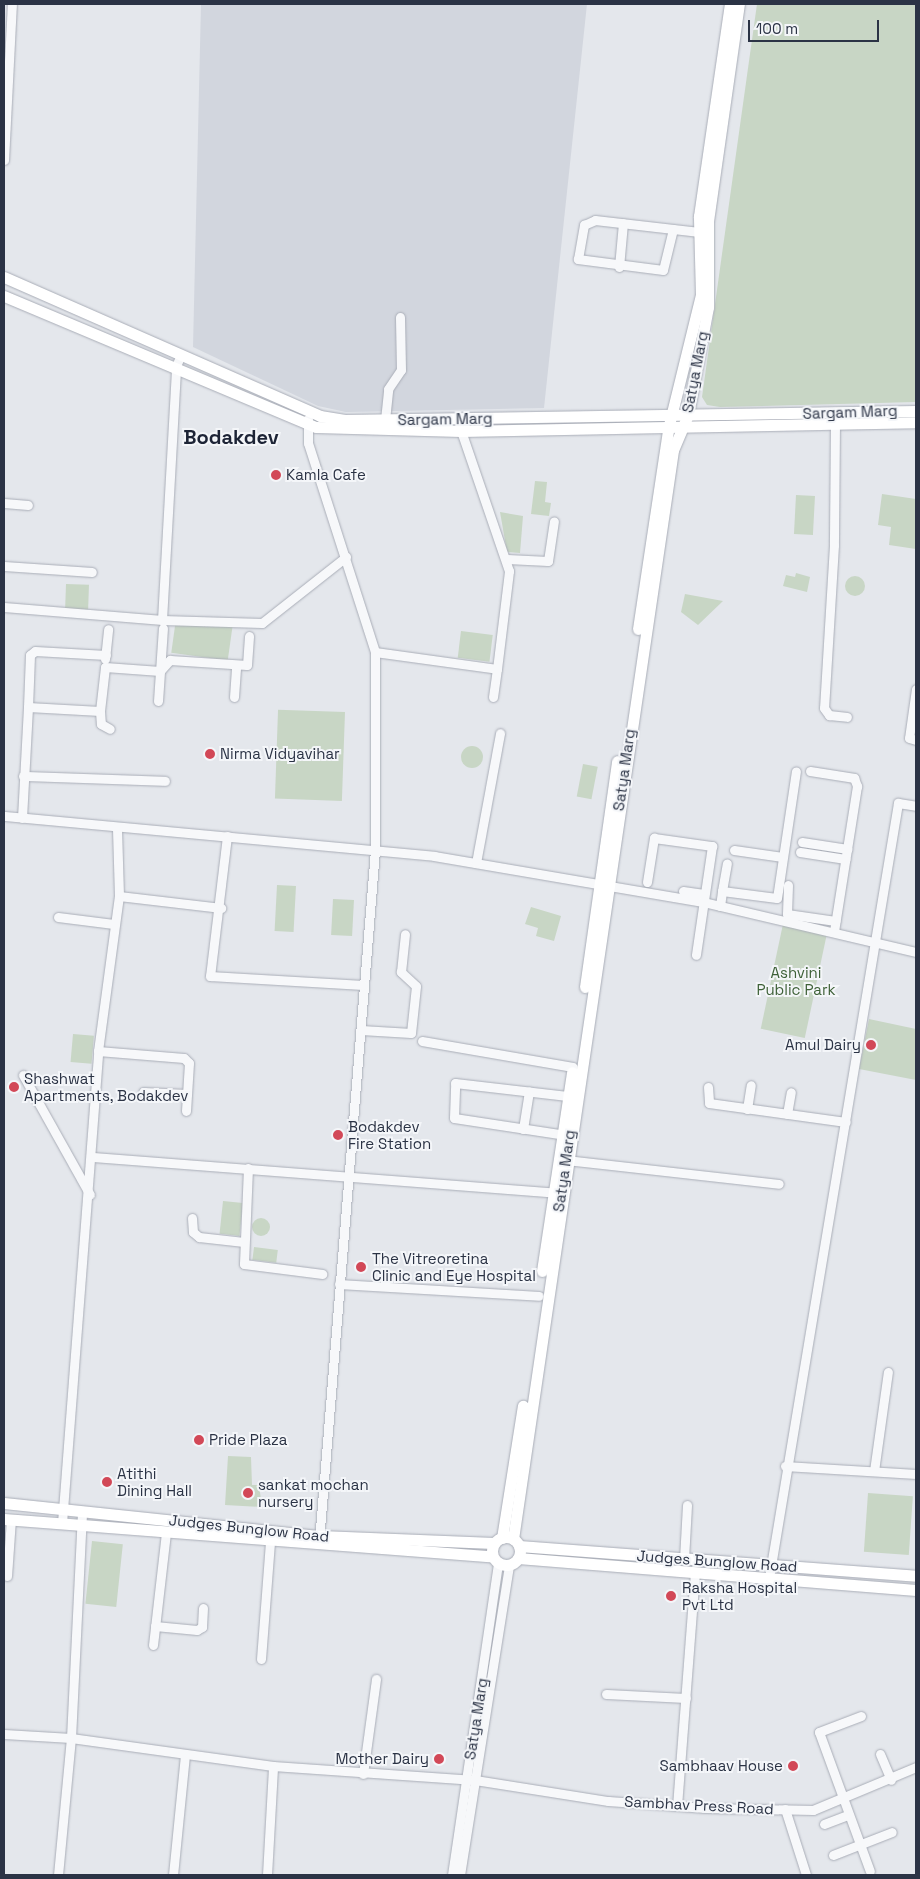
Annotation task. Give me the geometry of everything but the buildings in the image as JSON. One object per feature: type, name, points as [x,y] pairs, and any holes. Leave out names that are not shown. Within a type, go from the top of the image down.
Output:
[{"type":"main road","name":"Satya Marg","points":[[507,1541],[556,1193],[560,1134],[573,1067],[673,450],[688,414],[708,307],[708,221],[712,162],[730,4]]},
{"type":"main road","name":"Satya Marg","points":[[530,1386],[539,1296],[556,1193],[566,1160],[602,884],[669,425],[674,414],[701,295],[700,232],[739,4]]},
{"type":"main road","name":"Sargam Marg","points":[[4,277],[306,423],[343,431],[461,431],[669,425],[916,422]]},
{"type":"main road","name":"Sargam Marg","points":[[4,296],[310,411],[345,420],[916,411]]},
{"type":"main road","name":"Judges Bunglow Road","points":[[4,1504],[64,1511],[82,1519],[166,1532],[270,1541],[507,1541],[684,1559],[916,1576]]},
{"type":"main road","name":"Judges Bunglow Road","points":[[7,1519],[62,1523],[82,1519],[320,1540],[504,1561],[695,1572],[916,1590]]},
{"type":"main road","points":[[504,1561],[507,1541]]},
{"type":"main road","points":[[504,1561],[507,1541]]},
{"type":"street","points":[[4,160],[12,4]]},
{"type":"street","points":[[673,229],[663,270],[618,267],[578,259],[584,225],[595,220],[700,232]]},
{"type":"street","points":[[618,267],[623,223]]},
{"type":"street","points":[[385,420],[388,389],[401,370],[400,317]]},
{"type":"street","points":[[158,702],[178,360]]},
{"type":"street","points":[[310,411],[306,423],[308,443],[375,652],[375,850],[347,1176],[320,1540]]},
{"type":"street","points":[[835,423],[834,546],[824,708],[829,716],[847,717]]},
{"type":"street","points":[[461,431],[507,559],[506,607],[493,697]]},
{"type":"street","points":[[4,503],[28,505]]},
{"type":"street","points":[[507,559],[548,561],[554,521]]},
{"type":"street","points":[[4,607],[162,624],[262,622],[346,557]]},
{"type":"street","points":[[4,566],[92,572]]},
{"type":"street","points":[[108,629],[100,711],[101,724],[110,729]]},
{"type":"street","points":[[160,671],[170,660],[247,666],[249,636]]},
{"type":"street","points":[[22,818],[30,654],[35,651],[106,655]]},
{"type":"street","points":[[375,652],[497,669]]},
{"type":"street","points":[[234,697],[236,664]]},
{"type":"street","points":[[105,667],[160,671]]},
{"type":"street","points":[[916,689],[909,737],[916,740]]},
{"type":"street","points":[[28,707],[100,711]]},
{"type":"street","points":[[476,863],[500,733]]},
{"type":"street","points":[[722,892],[771,899],[777,898],[796,771]]},
{"type":"street","points":[[810,771],[854,778],[857,786],[834,932]]},
{"type":"street","points":[[24,776],[166,781]]},
{"type":"street","points":[[769,1578],[785,1466],[846,1122],[898,803],[916,806]]},
{"type":"street","points":[[4,816],[375,850],[476,863],[602,884],[704,898]]},
{"type":"street","points":[[62,1523],[93,1156],[98,1051],[119,896],[117,827]]},
{"type":"street","points":[[227,836],[221,908],[210,976],[363,985]]},
{"type":"street","points":[[647,882],[654,838],[709,843],[712,846],[696,954]]},
{"type":"street","points":[[802,842],[847,848]]},
{"type":"street","points":[[734,850],[782,857]]},
{"type":"street","points":[[800,852],[845,859]]},
{"type":"street","points":[[720,906],[727,864]]},
{"type":"street","points":[[788,885],[786,911],[798,920],[834,932],[875,940],[916,952]]},
{"type":"street","points":[[683,891],[720,906],[768,917],[835,921]]},
{"type":"street","points":[[119,896],[221,908]]},
{"type":"street","points":[[768,917],[771,899]]},
{"type":"street","points":[[58,917],[114,924]]},
{"type":"street","points":[[361,1030],[411,1032],[416,986],[401,972],[405,934]]},
{"type":"street","points":[[422,1042],[573,1067]]},
{"type":"street","points":[[98,1051],[184,1058],[189,1063],[186,1111]]},
{"type":"street","points":[[23,1075],[90,1194]]},
{"type":"street","points":[[560,1134],[454,1118],[455,1083],[567,1096]]},
{"type":"street","points":[[747,1108],[751,1086]]},
{"type":"street","points":[[708,1087],[709,1103],[846,1122]]},
{"type":"street","points":[[524,1129],[529,1091]]},
{"type":"street","points":[[142,1092],[187,1094]]},
{"type":"street","points":[[787,1114],[791,1092]]},
{"type":"street","points":[[93,1156],[556,1193]]},
{"type":"street","points":[[566,1160],[779,1184]]},
{"type":"street","points":[[248,1168],[244,1242],[247,1267],[322,1274]]},
{"type":"street","points":[[192,1218],[192,1232],[199,1237],[244,1242]]},
{"type":"street","points":[[339,1284],[539,1296]]},
{"type":"street","points":[[874,1471],[888,1372]]},
{"type":"street","points":[[785,1466],[916,1474]]},
{"type":"street","points":[[684,1559],[687,1505]]},
{"type":"street","points":[[7,1519],[8,1576]]},
{"type":"street","points":[[58,1875],[71,1738],[82,1519]]},
{"type":"street","points":[[153,1645],[166,1532]]},
{"type":"street","points":[[261,1659],[270,1541]]},
{"type":"street","name":"Satya Marg","points":[[460,1875],[475,1780],[504,1561]]},
{"type":"street","name":"Satya Marg","points":[[452,1875],[504,1561]]},
{"type":"street","points":[[677,1806],[695,1572]]},
{"type":"street","points":[[155,1626],[197,1630],[202,1628],[203,1608]]},
{"type":"street","points":[[363,1774],[376,1679]]},
{"type":"street","points":[[606,1694],[686,1698]]},
{"type":"street","points":[[861,1716],[819,1730],[841,1799],[870,1871]]},
{"type":"street","points":[[4,1734],[71,1738],[273,1766],[466,1782],[475,1780]]},
{"type":"street","points":[[880,1754],[891,1780]]},
{"type":"street","points":[[173,1875],[185,1755]]},
{"type":"street","points":[[267,1875],[273,1766]]},
{"type":"street","name":"Sambhav Press Road","points":[[475,1780],[608,1801],[677,1806],[813,1810],[891,1780],[916,1768]]},
{"type":"street","points":[[785,1809],[806,1875]]},
{"type":"street","points":[[824,1824],[848,1815]]},
{"type":"street","points":[[834,1855],[892,1832]]},
{"type":"shaded area","points":[[201,4],[587,4],[544,408],[346,412],[318,406],[193,347]]},
{"type":"green space","points":[[757,4],[916,4],[916,402],[720,407],[707,405],[702,397]]},
{"type":"green space","points":[[535,481],[547,482],[545,502],[551,503],[549,516],[531,514]]},
{"type":"green space","points":[[882,494],[916,499],[916,549],[889,545],[891,527],[878,525]]},
{"type":"green space","points":[[796,495],[815,496],[813,535],[794,534]]},
{"type":"green space","points":[[500,512],[523,516],[520,553],[507,552]]},
{"type":"green space","points":[[796,573],[810,577],[807,592],[783,586],[786,575],[795,577]]},
{"type":"green space","points":[[855,576],[862,579],[865,586],[862,593],[855,596],[848,593],[845,586],[848,579]]},
{"type":"green space","points":[[66,584],[89,585],[88,610],[65,609]]},
{"type":"green space","points":[[685,594],[723,601],[698,625],[681,612]]},
{"type":"green space","points":[[176,619],[232,627],[228,661],[171,653]]},
{"type":"green space","points":[[461,631],[493,635],[489,662],[458,658]]},
{"type":"green space","points":[[278,710],[345,712],[342,801],[275,799]]},
{"type":"green space","points":[[472,746],[480,749],[483,757],[480,765],[472,768],[464,765],[461,757],[464,749]]},
{"type":"green space","points":[[583,764],[598,767],[591,799],[577,796]]},
{"type":"green space","points":[[277,885],[296,886],[294,932],[275,931]]},
{"type":"green space","points":[[333,899],[354,900],[352,936],[331,935]]},
{"type":"green space","points":[[531,907],[561,916],[554,941],[536,936],[538,928],[525,924]]},
{"type":"green space","name":"Ashvini Public Park","points":[[783,924],[827,933],[805,1038],[761,1029]]},
{"type":"green space","points":[[869,1019],[916,1029],[916,1080],[859,1069]]},
{"type":"green space","points":[[73,1034],[94,1036],[91,1064],[71,1062]]},
{"type":"green space","points":[[223,1201],[243,1203],[239,1236],[220,1234]]},
{"type":"green space","points":[[261,1218],[267,1221],[270,1227],[267,1233],[261,1236],[255,1233],[252,1227],[255,1221]]},
{"type":"green space","points":[[254,1247],[278,1250],[276,1263],[252,1260]]},
{"type":"green space","points":[[228,1456],[251,1457],[252,1485],[259,1485],[262,1507],[225,1505]]},
{"type":"green space","points":[[868,1493],[913,1496],[909,1555],[864,1552]]},
{"type":"green space","points":[[92,1541],[123,1544],[116,1607],[85,1604]]},
{"type":"place","name":"Kamla Cafe","points":[[276,475]]},
{"type":"place","name":"Nirma Vidyavihar","points":[[210,754]]},
{"type":"place","name":"Amul Dairy","points":[[871,1045]]},
{"type":"place","name":"Shashwat Apartments, Bodakdev","points":[[14,1087]]},
{"type":"place","name":"Bodakdev Fire Station","points":[[338,1135]]},
{"type":"place","name":"The Vitreoretina Clinic and Eye Hospital","points":[[361,1267]]},
{"type":"place","name":"Pride Plaza","points":[[199,1440]]},
{"type":"place","name":"Atithi Dining Hall","points":[[107,1482]]},
{"type":"place","name":"sankat mochan nursery","points":[[248,1493]]},
{"type":"place","name":"Raksha Hospital Pvt Ltd","points":[[671,1596]]},
{"type":"place","name":"Mother Dairy","points":[[439,1759]]},
{"type":"place","name":"Sambhaav House","points":[[793,1766]]},
{"type":"district","name":"Bodakdev","points":[[231,437]]}]
